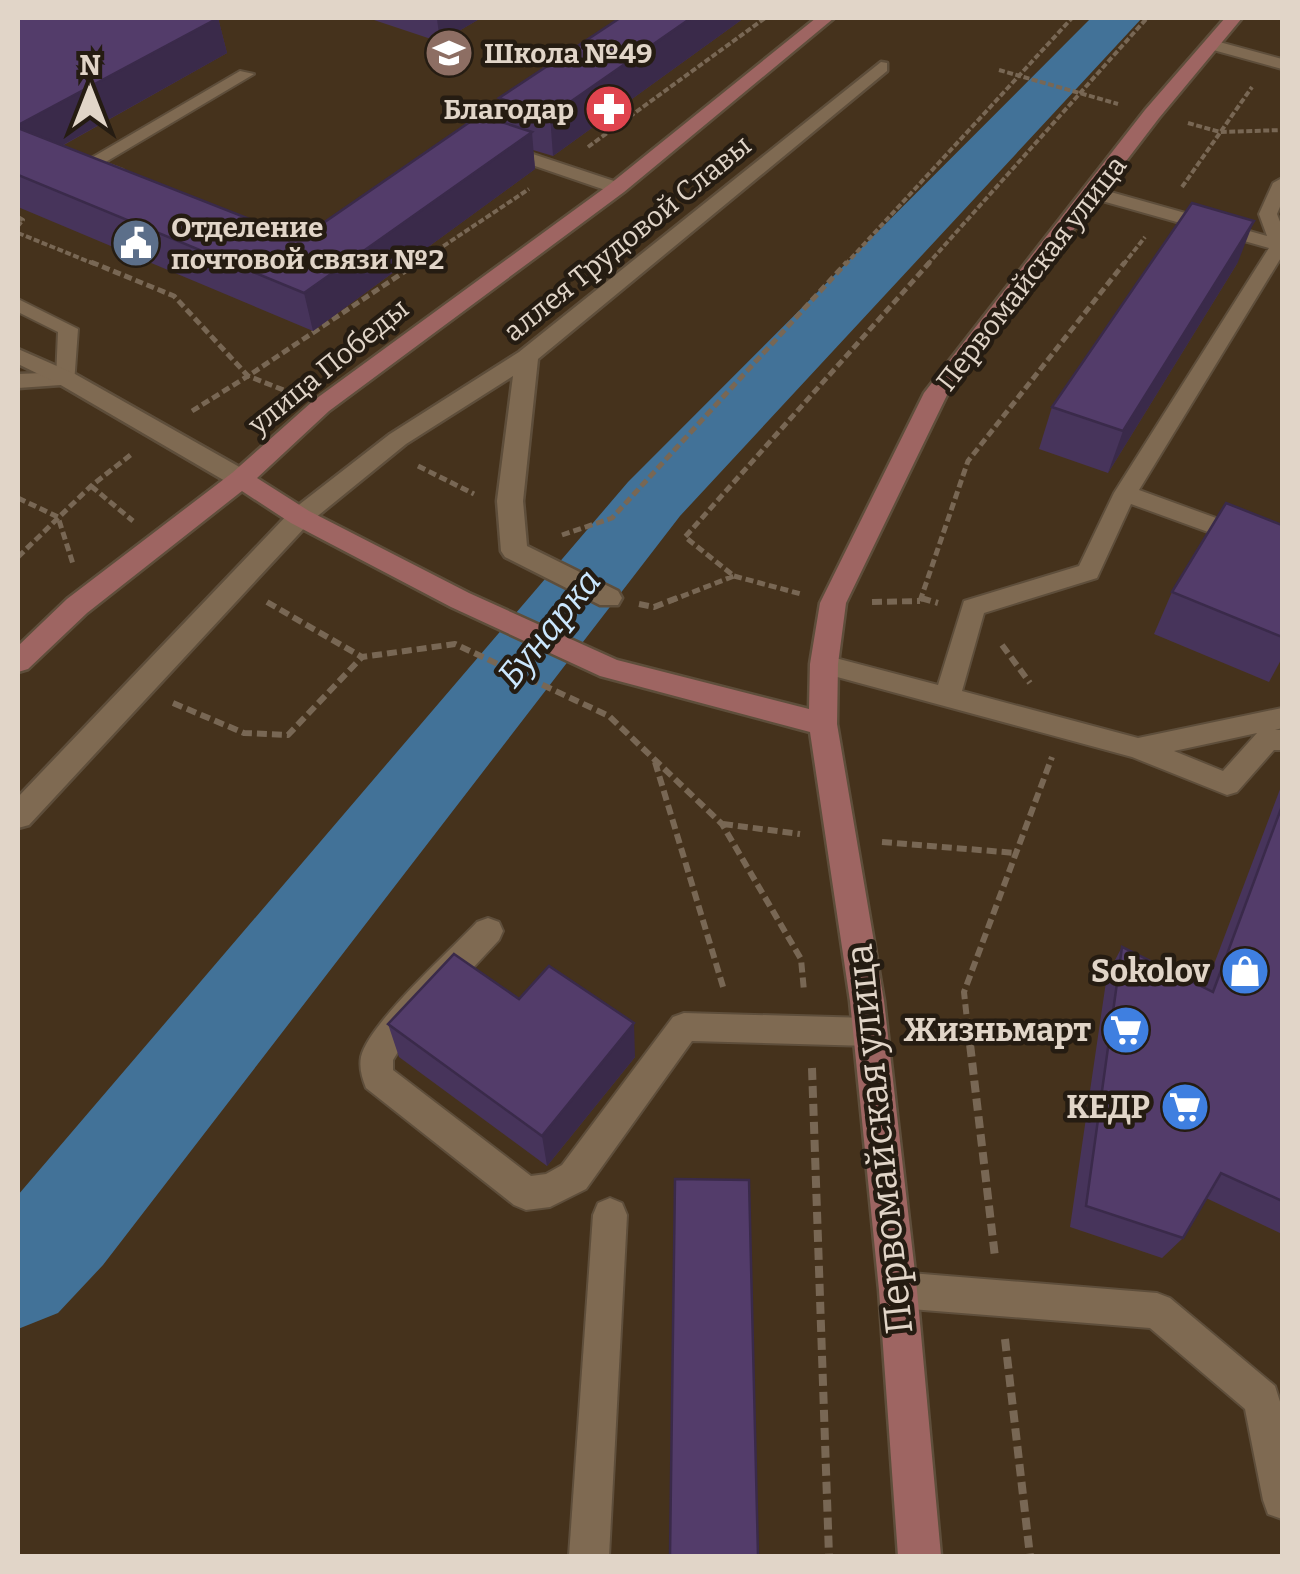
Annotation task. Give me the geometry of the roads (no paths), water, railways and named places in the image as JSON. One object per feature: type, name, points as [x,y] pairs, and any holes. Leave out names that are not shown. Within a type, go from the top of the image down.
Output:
[{"type":"main road","name":"улица Победы","points":[[18,662],[76,606],[242,480],[321,406],[617,188],[826,18]]},
{"type":"main road","name":"Первомайская улица","points":[[920,1556],[898,1290],[870,1032],[822,724],[824,664],[833,603],[936,393],[1152,114],[1234,18]]},
{"type":"main road","points":[[242,480],[300,517],[460,600],[610,669],[822,724]]},
{"type":"street","name":"аллея Трудовой Славы","points":[[18,816],[300,517],[398,439],[527,357],[880,67]]},
{"type":"street","points":[[18,356],[67,379],[242,480]]},
{"type":"street","points":[[527,357],[510,500],[514,551],[609,598]]},
{"type":"street","points":[[18,381],[67,379]]},
{"type":"lane","points":[[1212,45],[1282,64]]},
{"type":"lane","points":[[126,177],[90,164],[246,74]]},
{"type":"lane","points":[[484,142],[617,188]]},
{"type":"lane","points":[[1281,245],[1268,214],[1282,183]]},
{"type":"lane","points":[[1094,193],[1281,245]]},
{"type":"lane","points":[[947,697],[973,606],[1088,572],[1125,493],[1281,245]]},
{"type":"lane","points":[[18,305],[68,329],[67,379]]},
{"type":"lane","points":[[1125,493],[1282,551]]},
{"type":"lane","points":[[824,664],[1138,748],[1227,784],[1267,740],[1282,740]]},
{"type":"lane","points":[[1138,748],[1282,718]]},
{"type":"lane","points":[[488,930],[393,1032],[378,1056],[377,1077],[526,1192],[550,1190],[574,1177],[684,1027],[870,1032]]},
{"type":"lane","points":[[590,1556],[610,1215]]},
{"type":"lane","points":[[898,1290],[1157,1311],[1262,1398],[1282,1500]]},
{"type":"waterway","name":"Бунарка","points":[[18,1273],[64,1226],[654,499],[1118,18]]},
{"type":"place","name":"Школа №49","points":[[449,53]]},
{"type":"place","name":"Благодар","points":[[609,109]]},
{"type":"place","name":"Отделение почтовой связи №2","points":[[136,243]]},
{"type":"place","name":"Sokolov","points":[[1245,971]]},
{"type":"place","name":"Жизньмарт","points":[[1126,1030]]},
{"type":"place","name":"КЕДР","points":[[1185,1107]]}]
